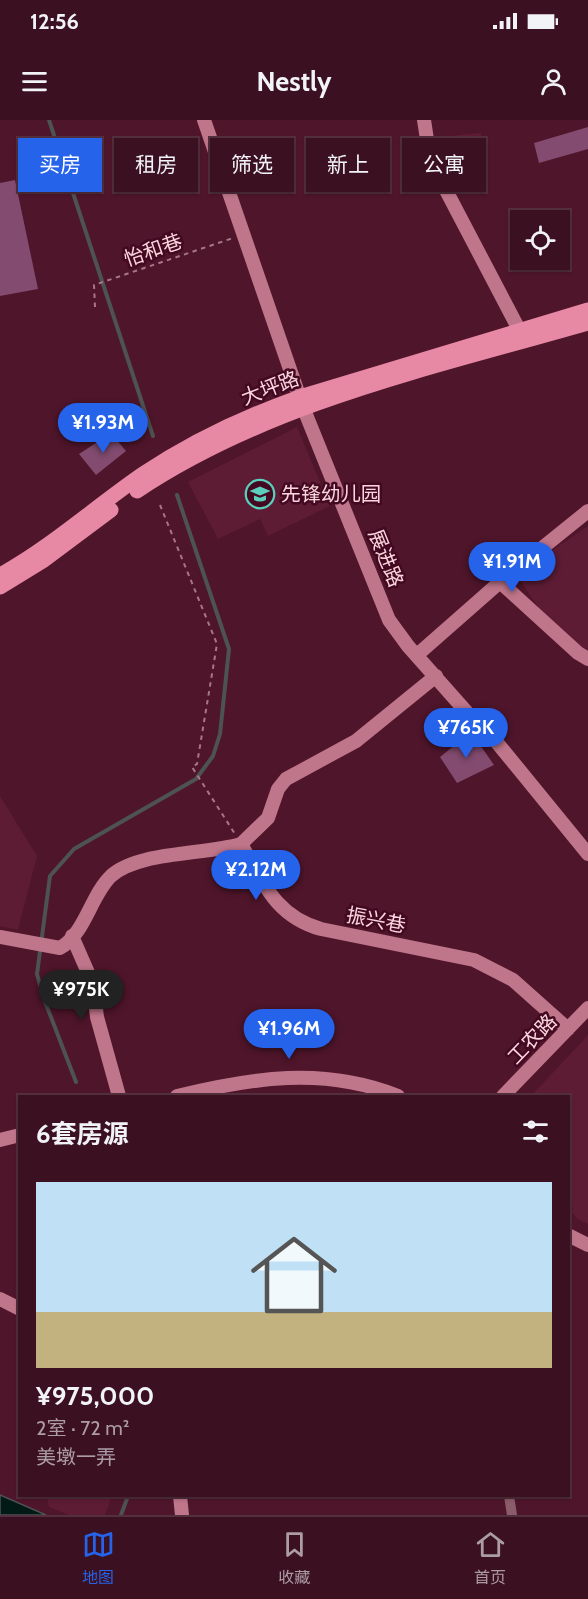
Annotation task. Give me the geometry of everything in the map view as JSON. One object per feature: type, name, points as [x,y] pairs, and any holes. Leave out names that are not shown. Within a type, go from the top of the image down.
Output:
[{"type":"main road","points":[[0,575],[176,460],[214,446],[302,402],[522,336],[588,310]]},
{"type":"main road","points":[[522,336],[588,323]]},
{"type":"main road","points":[[0,587],[44,560],[147,478]]},
{"type":"street","name":"展进路","points":[[204,120],[242,235],[302,402],[389,620],[402,639],[471,717],[490,734],[588,854]]},
{"type":"street","points":[[424,120],[428,146],[438,175],[522,336]]},
{"type":"street","points":[[417,655],[500,582],[588,511]]},
{"type":"street","points":[[500,582],[578,653],[588,659]]},
{"type":"street","points":[[0,938],[52,947],[63,946],[72,936],[107,881],[123,868],[146,861],[242,844],[268,818],[278,789],[286,779],[338,753],[366,735],[436,676]]},
{"type":"street","name":"振兴巷","points":[[242,844],[275,901],[286,913],[300,922],[321,929],[474,960],[513,980],[568,1029]]},
{"type":"street","points":[[72,936],[93,984],[97,1017],[119,1095]]},
{"type":"street","name":"工农路","points":[[504,1095],[588,1008]]},
{"type":"street","points":[[182,1095],[249,1081],[304,1076],[351,1082],[395,1095]]},
{"type":"street","points":[[0,1140],[18,1136]]},
{"type":"street","points":[[570,1236],[588,1245]]},
{"type":"street","points":[[0,1299],[18,1308]]},
{"type":"street","points":[[180,1497],[182,1515]]},
{"type":"street","points":[[509,1497],[512,1515]]},
{"type":"path","name":"怡和巷","points":[[95,307],[96,284],[242,235]]},
{"type":"path","points":[[159,505],[217,645],[197,764],[192,767],[242,844]]},
{"type":"shaded area","points":[[481,133],[482,138],[438,138]]},
{"type":"shaded area","name":"先锋幼儿园","points":[[297,427],[330,506],[268,536],[260,519],[218,539],[188,482]]},
{"type":"shaded area","points":[[588,526],[588,652],[575,645],[539,608],[516,575]]},
{"type":"shaded area","points":[[0,796],[37,856],[18,930],[0,926]]},
{"type":"shaded area","points":[[588,1035],[588,1224],[572,1213],[573,1208],[570,1206],[570,1095],[532,1095]]},
{"type":"shaded area","points":[[0,1495],[46,1515],[0,1515]]},
{"type":"shaded area","points":[[47,1497],[112,1497],[105,1515],[69,1515],[49,1507]]},
{"type":"building","points":[[588,127],[588,149],[539,163],[534,143]]},
{"type":"building","points":[[15,180],[38,289],[0,296],[0,183]]},
{"type":"building","points":[[111,433],[126,451],[96,475],[79,454]]},
{"type":"building","points":[[471,732],[494,765],[457,783],[440,757]]},
{"type":"waterway","points":[[49,120],[153,436]]},
{"type":"waterway","points":[[76,1082],[44,999],[37,974],[50,876],[74,849],[196,779],[213,756],[220,734],[229,649],[177,495]]},
{"type":"waterway","points":[[121,1515],[128,1497]]},
{"type":"place","name":"先锋幼儿园","points":[[260,494]]}]
